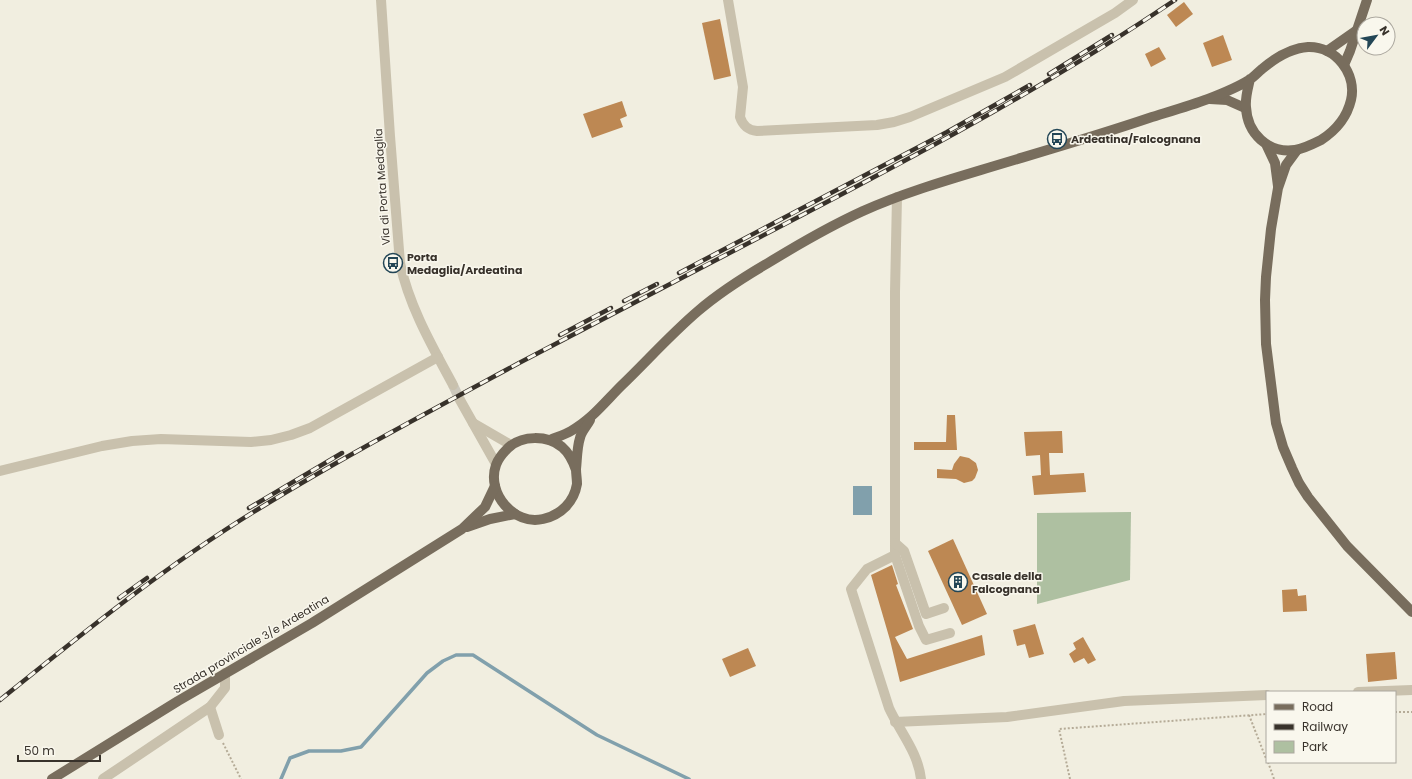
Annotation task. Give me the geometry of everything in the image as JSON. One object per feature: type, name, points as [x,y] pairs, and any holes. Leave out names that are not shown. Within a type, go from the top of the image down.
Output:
[{"type":"main road","points":[[1362,16],[1367,0]]},
{"type":"main road","points":[[1250,79],[1246,98],[1246,108],[1249,123],[1253,130],[1267,146],[1280,150],[1297,150],[1326,136],[1337,127],[1346,114],[1351,103],[1352,88],[1349,73],[1344,65],[1327,51],[1356,31]]},
{"type":"main road","points":[[1344,65],[1356,33]]},
{"type":"main road","name":"Strada provinciale 3/e Ardeatina","points":[[511,445],[523,439],[537,438],[550,440],[571,431],[592,416],[685,323],[733,284],[805,240],[862,212],[897,197],[931,185],[1099,135],[1208,99],[1250,79],[1271,62],[1288,52],[1307,48],[1318,48],[1327,51]]},
{"type":"main road","name":"Strada provinciale 3/e Ardeatina","points":[[1208,99],[1227,100],[1246,108]]},
{"type":"main road","points":[[1267,146],[1275,163],[1278,188]]},
{"type":"main road","points":[[1297,150],[1286,165],[1278,188],[1270,229],[1266,278],[1265,307],[1268,366],[1273,409],[1279,435],[1299,483],[1308,497],[1347,546],[1412,612]]},
{"type":"main road","name":"Strada provinciale 3/e Ardeatina","points":[[496,464],[494,470],[495,486],[499,497],[506,507],[515,514],[528,519],[542,520],[554,516],[565,508],[573,496],[577,483],[576,470],[580,438],[592,416]]},
{"type":"main road","points":[[550,440],[562,447],[571,457],[576,470]]},
{"type":"main road","points":[[496,464],[511,445]]},
{"type":"main road","name":"Strada provinciale 3/e Ardeatina","points":[[52,779],[178,701],[312,623],[462,529],[485,507],[495,486]]},
{"type":"main road","name":"Strada provinciale 3/e Ardeatina","points":[[462,529],[490,519],[515,514]]},
{"type":"street","name":"Via di Porta Medaglia","points":[[381,0],[400,263],[412,303],[452,385]]},
{"type":"street","points":[[728,0],[743,87],[740,117],[748,129],[757,131],[877,124],[906,119],[1005,77],[1115,13],[1133,0]]},
{"type":"street","points":[[897,197],[895,292],[895,555],[919,626],[926,640],[950,634]]},
{"type":"street","points":[[0,471],[102,446],[132,441],[161,439],[251,442],[271,440],[291,435],[310,428],[438,358]]},
{"type":"street","points":[[460,400],[496,464]]},
{"type":"street","points":[[472,423],[511,445]]},
{"type":"street","points":[[895,543],[904,551],[926,614],[944,608]]},
{"type":"street","points":[[895,555],[867,569],[851,589],[889,708],[895,722],[914,753],[918,763],[921,779]]},
{"type":"street","points":[[103,779],[210,707],[225,688],[225,673]]},
{"type":"street","points":[[1385,691],[1412,690]]},
{"type":"street","points":[[895,722],[1007,717],[1124,701],[1266,695]]},
{"type":"street","points":[[210,707],[219,735]]},
{"type":"path","points":[[1396,712],[1412,712]]},
{"type":"path","points":[[1070,779],[1059,729],[1266,714]]},
{"type":"path","points":[[1249,715],[1266,758]]},
{"type":"path","points":[[219,735],[241,779]]},
{"type":"path","points":[[1268,763],[1274,779]]},
{"type":"green space","points":[[1131,512],[1130,580],[1037,604],[1037,513]]},
{"type":"water","points":[[853,486],[872,486],[872,515],[853,515]]},
{"type":"building","points":[[1184,2],[1193,14],[1176,27],[1167,15]]},
{"type":"building","points":[[720,19],[731,76],[714,80],[702,23]]},
{"type":"building","points":[[1223,35],[1232,60],[1212,67],[1203,43]]},
{"type":"building","points":[[1159,47],[1166,59],[1151,67],[1145,54]]},
{"type":"building","points":[[622,101],[627,116],[620,119],[623,127],[592,138],[583,114]]},
{"type":"building","points":[[947,415],[955,415],[957,450],[914,450],[914,442],[946,442]]},
{"type":"building","points":[[1062,431],[1063,453],[1049,453],[1050,475],[1084,473],[1086,492],[1034,495],[1032,476],[1041,475],[1040,455],[1026,456],[1024,432]]},
{"type":"building","points":[[960,456],[969,458],[976,463],[978,470],[972,481],[964,483],[956,479],[937,478],[937,469],[952,470],[954,464]]},
{"type":"building","name":"Casale della Falcognana","points":[[953,539],[987,614],[962,625],[928,551]]},
{"type":"building","points":[[892,565],[898,584],[896,585],[913,629],[895,637],[907,659],[982,635],[985,655],[900,682],[890,640],[871,575]]},
{"type":"building","points":[[1297,589],[1298,596],[1306,595],[1307,611],[1283,612],[1282,590]]},
{"type":"building","points":[[1035,624],[1044,654],[1029,658],[1025,644],[1017,646],[1013,630]]},
{"type":"building","points":[[1083,637],[1096,660],[1088,664],[1084,658],[1074,663],[1069,654],[1076,649],[1073,643]]},
{"type":"building","points":[[748,648],[756,666],[730,677],[722,659]]},
{"type":"building","points":[[1395,652],[1397,679],[1368,682],[1366,654]]},
{"type":"waterway","points":[[281,779],[290,758],[309,751],[341,751],[361,747],[427,673],[443,661],[456,655],[473,655],[597,735],[689,779]]},
{"type":"tunnel","points":[[453,385],[460,400]]},
{"type":"railway","points":[[0,700],[159,575],[260,508],[324,470],[519,363],[853,188],[994,112],[1085,58],[1175,0]]},
{"type":"railway","points":[[1049,74],[1112,35]]},
{"type":"railway","points":[[679,273],[947,132],[1030,85]]},
{"type":"railway","points":[[624,301],[657,284]]},
{"type":"railway","points":[[560,335],[611,308]]},
{"type":"railway","points":[[249,508],[342,453]]},
{"type":"railway","points":[[119,598],[147,578]]},
{"type":"place","name":"Ardeatina/Falcognana","points":[[1057,139]]},
{"type":"place","name":"Porta Medaglia/Ardeatina","points":[[393,263]]},
{"type":"place","name":"Casale della Falcognana","points":[[958,582]]}]
